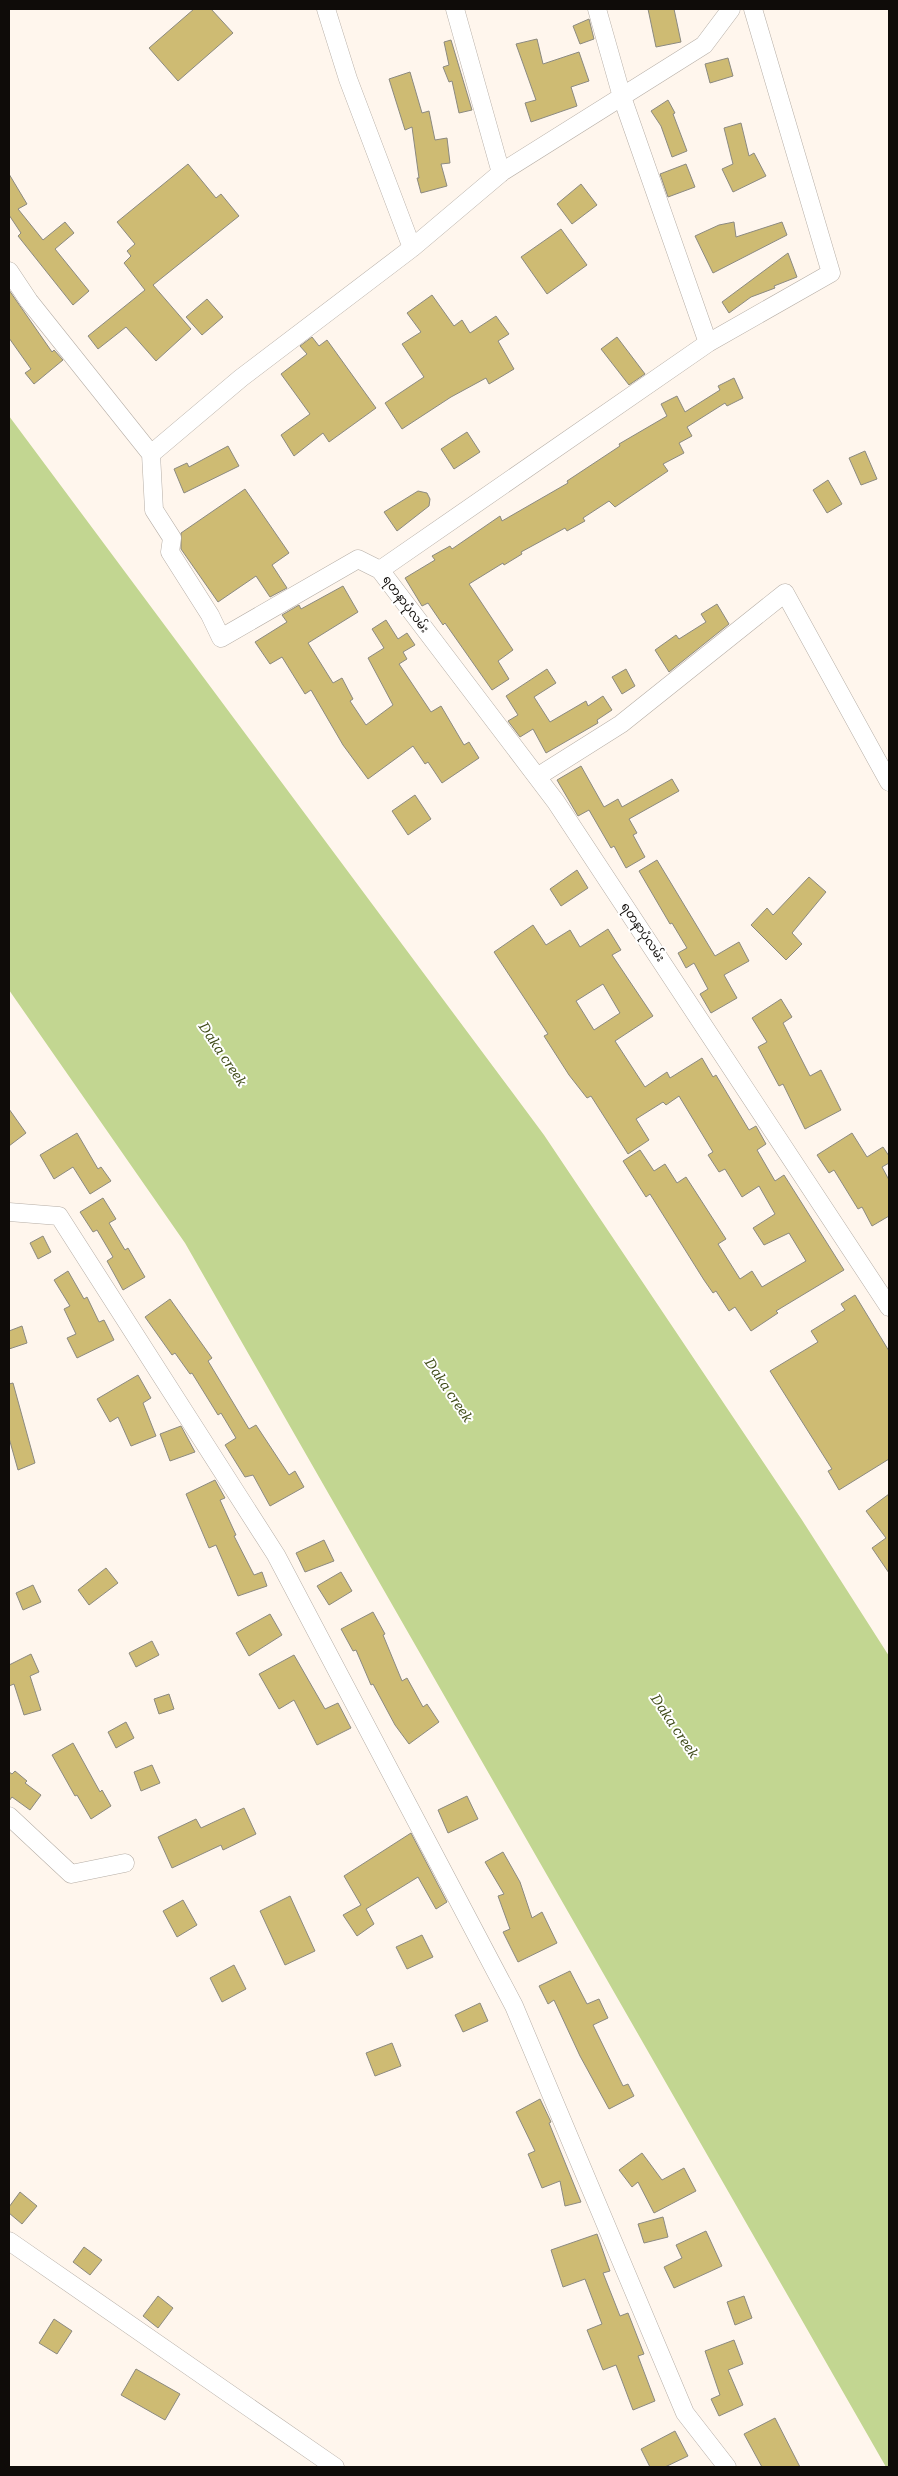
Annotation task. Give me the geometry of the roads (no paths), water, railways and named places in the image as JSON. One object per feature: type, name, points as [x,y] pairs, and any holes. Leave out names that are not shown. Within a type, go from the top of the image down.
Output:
[{"type":"street","points":[[326,9],[348,79],[412,248]]},
{"type":"street","points":[[455,9],[500,173]]},
{"type":"street","points":[[598,9],[622,97],[708,343]]},
{"type":"street","points":[[151,454],[304,328],[412,248],[500,173],[704,45],[731,9]]},
{"type":"street","points":[[9,271],[29,301],[151,454],[154,510],[172,538],[170,552],[210,615],[221,638],[358,559],[380,570],[708,343],[832,273],[753,9]]},
{"type":"street","name":"ရတနာပုံလမ်း","points":[[380,570],[537,777],[679,986],[889,1307]]},
{"type":"street","points":[[537,777],[622,724],[784,593],[889,782]]},
{"type":"street","points":[[9,1212],[58,1216],[276,1555],[514,2006],[685,2414],[726,2467]]},
{"type":"street","points":[[9,1816],[71,1874],[125,1863]]},
{"type":"street","points":[[9,2241],[335,2467]]},
{"type":"water","name":"Daka creek","points":[[9,416],[544,1135],[802,1520],[889,1656],[889,2467],[886,2467],[185,1243],[9,990]]}]
